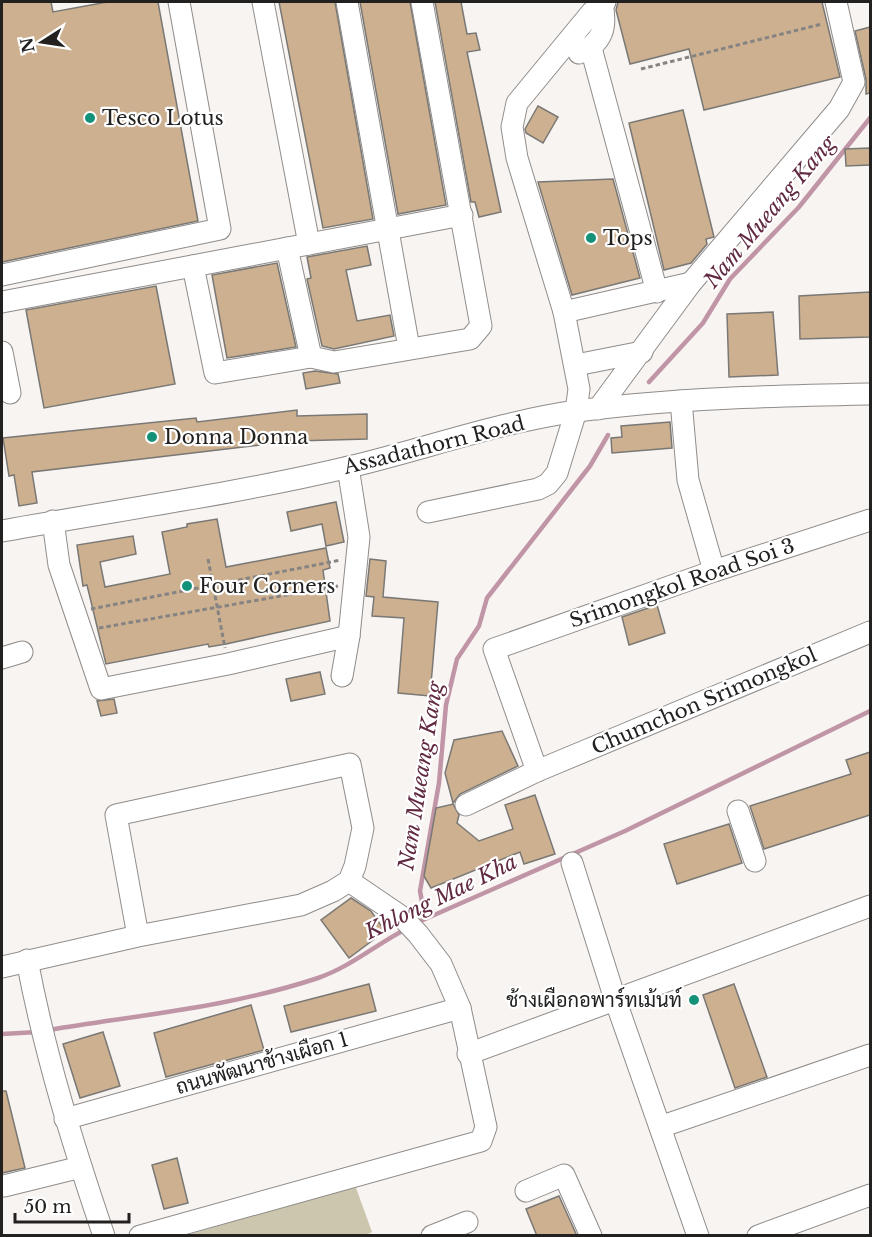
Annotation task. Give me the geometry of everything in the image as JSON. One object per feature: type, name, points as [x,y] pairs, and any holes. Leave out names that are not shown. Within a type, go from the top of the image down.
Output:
[{"type":"street","points":[[263,2],[309,244]]},
{"type":"street","points":[[347,2],[409,348]]},
{"type":"street","points":[[193,266],[215,373],[311,357],[334,362],[470,339],[481,326],[422,2]]},
{"type":"street","points":[[2,275],[220,229],[184,3]]},
{"type":"street","points":[[558,52],[576,54],[591,48],[602,36],[605,27],[604,3]]},
{"type":"street","points":[[428,512],[538,489],[548,484],[556,473],[576,411],[579,389],[576,364],[564,312],[517,158],[512,127],[517,103],[592,12],[604,3]]},
{"type":"street","points":[[598,409],[691,283],[839,110],[854,82],[839,10]]},
{"type":"street","points":[[591,48],[657,292]]},
{"type":"street","points":[[2,302],[462,215]]},
{"type":"street","points":[[287,248],[311,357]]},
{"type":"street","points":[[564,312],[691,283]]},
{"type":"street","points":[[2,352],[10,393]]},
{"type":"street","points":[[576,364],[642,352]]},
{"type":"street","points":[[870,378],[842,394],[870,411]]},
{"type":"street","name":"Assadathorn Road","points":[[2,531],[348,467],[467,434],[576,411],[681,401],[870,394]]},
{"type":"street","points":[[681,401],[688,480],[714,571]]},
{"type":"street","points":[[342,676],[349,636],[359,537],[348,467]]},
{"type":"street","name":"Srimongkol Road Soi 3","points":[[537,771],[494,649],[714,571],[870,520]]},
{"type":"street","points":[[53,521],[59,565],[101,689],[228,664],[349,636]]},
{"type":"street","name":"Chumchon Srimongkol","points":[[465,805],[537,771],[870,632]]},
{"type":"street","points":[[2,658],[22,652]]},
{"type":"street","points":[[2,967],[138,936],[301,904],[349,881],[356,866],[363,828],[350,764],[116,815],[138,936]]},
{"type":"street","points":[[738,811],[755,861]]},
{"type":"street","points":[[572,863],[615,999],[698,1236]]},
{"type":"street","points":[[140,1236],[481,1141],[486,1127],[460,1008],[441,964],[418,933],[402,917],[349,881]]},
{"type":"street","points":[[468,1053],[870,906]]},
{"type":"street","points":[[27,960],[64,1119],[104,1236]]},
{"type":"street","name":"ถนนพัฒนาช้างเผือก 1","points":[[64,1119],[460,1008]]},
{"type":"street","points":[[660,1127],[870,1055]]},
{"type":"street","points":[[4,1186],[81,1167]]},
{"type":"street","points":[[525,1191],[564,1175],[591,1236]]},
{"type":"street","points":[[758,1236],[870,1195]]},
{"type":"street","points":[[432,1236],[467,1222]]},
{"type":"path","points":[[641,69],[839,10]]},
{"type":"path","points":[[78,621],[213,585],[357,557]]},
{"type":"path","points":[[208,559],[228,664]]},
{"type":"path","points":[[78,621],[216,607],[354,583]]},
{"type":"shaded area","points":[[355,1185],[372,1232],[364,1236],[184,1236]]},
{"type":"building","name":"Tesco Lotus","points":[[2,2],[51,2],[53,12],[107,2],[158,2],[198,221],[2,262]]},
{"type":"building","points":[[279,2],[335,2],[373,219],[323,228]]},
{"type":"building","points":[[360,2],[410,2],[446,205],[398,214]]},
{"type":"building","points":[[435,2],[461,2],[467,34],[476,33],[480,50],[467,52],[501,212],[479,217],[475,202],[471,202]]},
{"type":"building","points":[[618,2],[822,2],[840,77],[704,110],[689,49],[630,64],[616,10]]},
{"type":"building","points":[[870,27],[870,93],[866,94],[866,79],[855,31]]},
{"type":"building","points":[[538,106],[558,117],[543,143],[526,133],[525,129]]},
{"type":"building","points":[[683,110],[714,237],[706,239],[707,244],[691,263],[664,270],[629,123]]},
{"type":"building","points":[[870,148],[870,165],[846,166],[845,149]]},
{"type":"building","name":"Tops","points":[[613,179],[640,278],[572,295],[538,182]]},
{"type":"building","points":[[367,246],[371,265],[346,270],[357,321],[390,315],[394,336],[334,349],[322,346],[307,279],[311,278],[307,257]]},
{"type":"building","points":[[277,263],[296,347],[227,358],[212,275]]},
{"type":"building","points":[[156,286],[175,384],[44,408],[26,310]]},
{"type":"building","points":[[870,292],[870,337],[800,339],[799,296]]},
{"type":"building","points":[[773,312],[778,375],[729,377],[727,314]]},
{"type":"building","points":[[315,371],[338,374],[340,383],[306,389],[303,373]]},
{"type":"building","points":[[297,410],[297,416],[367,414],[367,439],[295,441],[32,472],[37,503],[19,506],[14,475],[9,476],[3,438],[196,418],[197,422]]},
{"type":"building","points":[[670,422],[672,448],[612,453],[611,438],[622,437],[621,426]]},
{"type":"building","points":[[336,502],[344,542],[326,546],[322,524],[291,531],[287,512]]},
{"type":"building","points":[[217,519],[226,567],[326,548],[330,568],[323,570],[330,621],[226,644],[209,647],[208,644],[106,664],[87,585],[83,586],[77,545],[133,536],[136,554],[100,562],[105,587],[170,574],[162,532],[187,527],[187,524]]},
{"type":"building","points":[[370,559],[386,561],[383,597],[438,602],[430,696],[398,693],[404,618],[372,616],[374,597],[366,596]]},
{"type":"building","points":[[657,605],[665,633],[629,645],[622,617]]},
{"type":"building","points":[[320,672],[325,694],[291,701],[286,679]]},
{"type":"building","points":[[114,699],[117,713],[101,716],[97,701]]},
{"type":"building","points":[[502,731],[518,766],[460,794],[453,803],[445,773],[454,740]]},
{"type":"building","points":[[870,752],[870,815],[764,849],[750,806],[851,774],[846,760]]},
{"type":"building","points":[[535,795],[555,854],[524,864],[520,852],[431,888],[424,876],[436,808],[453,804],[459,815],[457,823],[479,841],[513,829],[505,805]]},
{"type":"building","points":[[729,824],[742,863],[677,884],[664,844]]},
{"type":"building","points":[[351,898],[371,911],[385,931],[349,958],[321,920]]},
{"type":"building","points":[[369,984],[376,1011],[291,1032],[284,1006]]},
{"type":"building","points":[[734,984],[767,1077],[735,1088],[703,995]]},
{"type":"building","points":[[251,1005],[264,1050],[166,1077],[154,1033]]},
{"type":"building","points":[[103,1032],[120,1086],[80,1098],[63,1044]]},
{"type":"building","points":[[2,1091],[6,1091],[25,1168],[2,1173]]},
{"type":"building","points":[[177,1158],[188,1203],[164,1209],[152,1165]]},
{"type":"building","points":[[559,1196],[577,1236],[537,1236],[526,1209]]},
{"type":"waterway","name":"Nam Mueang Kang","points":[[649,382],[703,323],[730,279],[799,207],[870,118]]},
{"type":"waterway","name":"Nam Mueang Kang","points":[[425,918],[420,891],[439,783],[446,705],[457,659],[479,626],[487,598],[590,466],[608,435]]},
{"type":"waterway","name":"Khlong Mae Kha","points":[[416,923],[625,831],[870,711]]},
{"type":"waterway","name":"Khlong Mae Kha","points":[[49,1030],[185,1009],[285,988],[341,968],[406,929]]},
{"type":"waterway","name":"Khlong Mae Kha","points":[[2,1034],[38,1032]]},
{"type":"place","name":"Tesco Lotus","points":[[90,118]]},
{"type":"place","name":"Tops","points":[[591,238]]},
{"type":"place","name":"Donna Donna","points":[[152,437]]},
{"type":"place","name":"Four Corners","points":[[187,586]]},
{"type":"place","name":"ช้างเผือกอพาร์ทเม้นท์","points":[[694,1000]]}]
